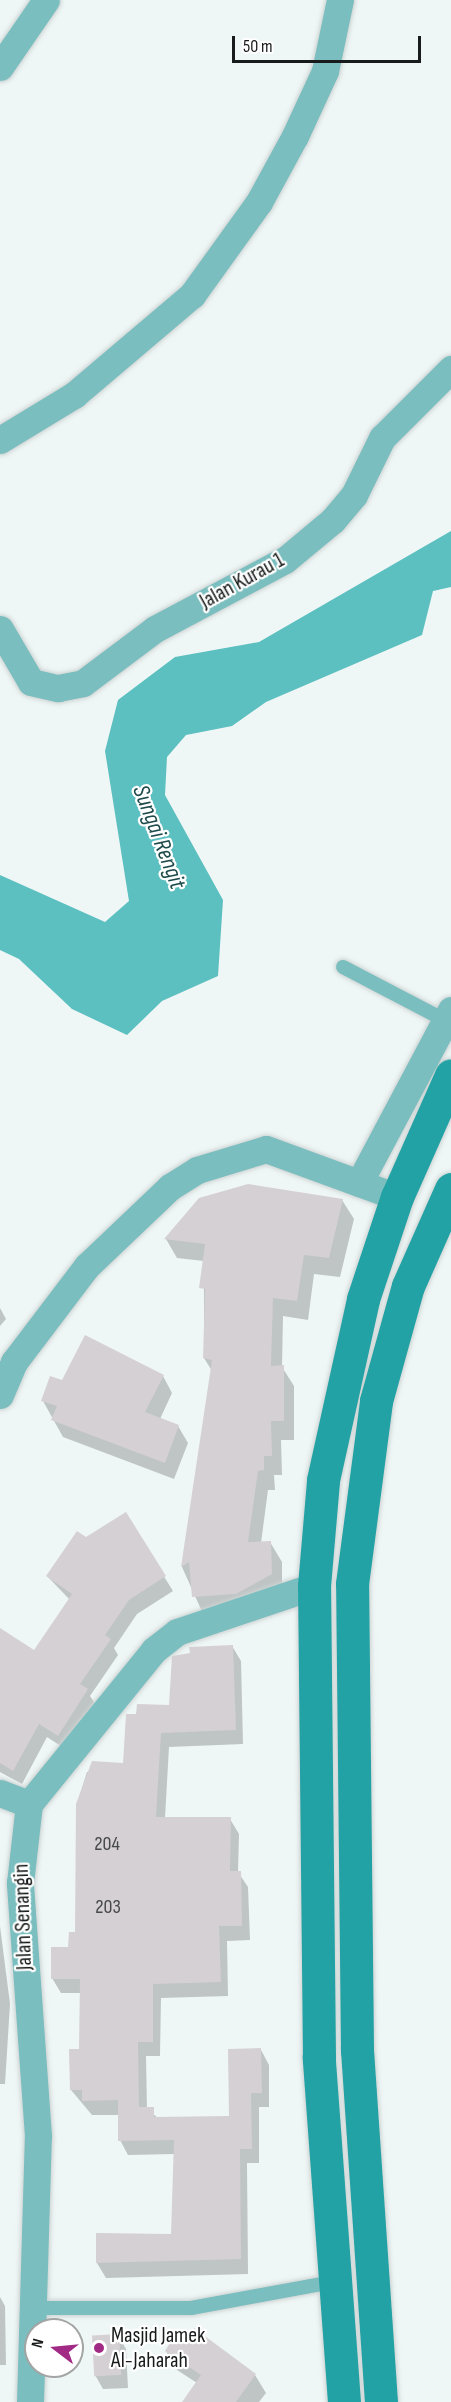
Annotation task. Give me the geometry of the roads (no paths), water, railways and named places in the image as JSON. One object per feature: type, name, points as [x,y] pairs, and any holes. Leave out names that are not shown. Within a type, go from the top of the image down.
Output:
[{"type":"main road","points":[[344,2402],[332,2282],[319,2058],[314,1586],[323,1480],[339,1389],[397,1197],[451,1075]]},
{"type":"main road","points":[[381,2402],[357,2050],[352,1584],[376,1401],[408,1286],[451,1190]]},
{"type":"street","points":[[0,67],[46,0]]},
{"type":"street","points":[[0,440],[74,395],[192,295],[259,202],[295,136],[326,71],[340,0]]},
{"type":"street","name":"Jalan Kurau 1","points":[[0,629],[31,682],[58,688],[83,683],[156,629],[285,560],[333,520],[354,495],[382,438],[451,369]]},
{"type":"street","points":[[359,1183],[449,1018]]},
{"type":"street","points":[[0,1395],[14,1362],[87,1266],[170,1187],[197,1170],[266,1149],[397,1197]]},
{"type":"street","points":[[0,1793],[28,1804],[154,1650],[177,1632],[314,1586]]},
{"type":"street","name":"Jalan Senangin","points":[[28,1804],[20,1883],[38,2136],[30,2308],[30,2402]]},
{"type":"lane","points":[[343,967],[449,1018]]},
{"type":"lane","points":[[30,2308],[191,2308],[332,2282]]},
{"type":"water","name":"Sungai Rengit","points":[[451,531],[451,587],[433,591],[422,635],[266,702],[232,726],[186,735],[167,757],[165,795],[223,900],[218,976],[162,1001],[127,1035],[72,1009],[19,959],[0,950],[0,875],[105,922],[129,901],[105,751],[118,700],[175,657],[259,642]]},
{"type":"place","name":"Masjid Jamek Al-Jaharah","points":[[99,2348]]}]
